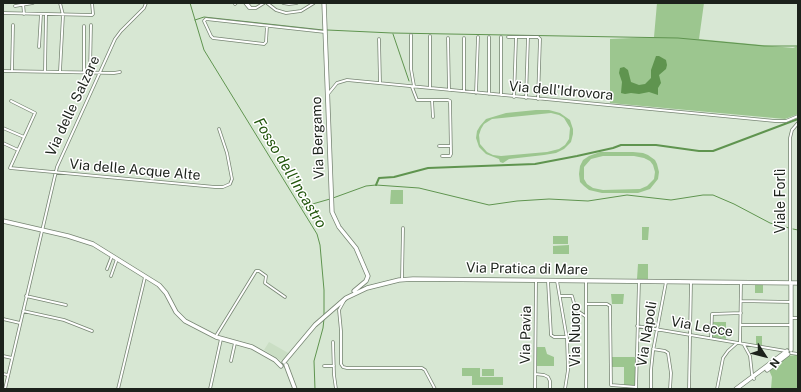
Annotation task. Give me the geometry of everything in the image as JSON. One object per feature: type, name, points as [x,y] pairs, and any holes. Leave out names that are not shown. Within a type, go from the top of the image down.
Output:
[{"type":"street","points":[[15,6],[33,3]]},
{"type":"street","points":[[60,3],[63,14],[60,71]]},
{"type":"street","points":[[3,13],[93,15],[92,3]]},
{"type":"street","name":"Via delle Salzare","points":[[5,389],[55,172],[117,36],[140,12],[146,3]]},
{"type":"street","points":[[246,3],[251,8],[256,8],[266,3],[276,10],[286,13],[301,11],[314,3]]},
{"type":"street","points":[[283,3],[297,3]]},
{"type":"street","name":"Via Bergamo","points":[[324,3],[332,213],[340,228],[356,248],[368,276],[366,282],[344,299]]},
{"type":"street","points":[[23,4],[24,14]]},
{"type":"street","points":[[39,46],[40,14]]},
{"type":"street","points":[[45,71],[46,14]]},
{"type":"street","points":[[268,26],[266,42],[264,44],[211,37],[204,21],[206,19],[325,32]]},
{"type":"street","points":[[12,71],[13,25]]},
{"type":"street","points":[[90,72],[91,25]]},
{"type":"street","points":[[84,26],[84,72]]},
{"type":"street","points":[[411,35],[411,70],[413,86],[417,99],[449,100],[450,102],[451,155],[442,156]]},
{"type":"street","points":[[430,36],[430,88]]},
{"type":"street","points":[[476,93],[478,37]]},
{"type":"street","points":[[489,37],[489,94]]},
{"type":"street","points":[[501,37],[501,96]]},
{"type":"street","points":[[508,37],[540,38],[538,99]]},
{"type":"street","points":[[514,97],[516,37]]},
{"type":"street","points":[[526,98],[528,37]]},
{"type":"street","points":[[448,38],[449,90]]},
{"type":"street","points":[[464,38],[464,91]]},
{"type":"street","points":[[379,39],[380,83]]},
{"type":"street","points":[[3,71],[120,72]]},
{"type":"street","name":"Via dell'Idrovora","points":[[328,94],[335,85],[342,81],[413,86],[501,96],[780,121],[798,116]]},
{"type":"street","points":[[432,100],[433,117]]},
{"type":"street","points":[[3,143],[18,150],[35,112],[11,101]]},
{"type":"street","name":"Viale Forlì","points":[[790,283],[790,138],[792,130],[798,123]]},
{"type":"street","points":[[3,128],[24,138]]},
{"type":"street","name":"Via delle Acque Alte","points":[[18,150],[10,168],[216,187],[227,186],[232,181],[219,129]]},
{"type":"street","points":[[439,146],[451,146]]},
{"type":"street","points":[[3,221],[89,242],[156,282],[164,290],[174,309],[182,319],[216,337],[254,348],[284,364],[296,389]]},
{"type":"street","points":[[402,279],[403,228]]},
{"type":"street","points":[[107,269],[112,256]]},
{"type":"street","points":[[111,276],[118,259]]},
{"type":"street","points":[[216,337],[256,271],[259,271],[266,276],[265,284],[285,297]]},
{"type":"street","points":[[118,389],[145,276]]},
{"type":"street","name":"Via Pratica di Mare","points":[[284,364],[320,320],[344,299],[367,288],[402,279],[798,282]]},
{"type":"street","name":"Via Pavia","points":[[535,389],[536,280]]},
{"type":"street","points":[[548,281],[551,334],[554,337],[567,337]]},
{"type":"street","points":[[557,281],[567,337],[568,370],[565,389]]},
{"type":"street","name":"Via Nuoro","points":[[586,281],[586,389]]},
{"type":"street","points":[[586,304],[606,304],[610,306],[611,385],[636,388],[639,281]]},
{"type":"street","name":"Via Napoli","points":[[651,389],[653,350],[666,282]]},
{"type":"street","points":[[690,389],[691,282]]},
{"type":"street","points":[[741,282],[740,325],[742,344],[750,356],[754,378]]},
{"type":"street","points":[[740,389],[789,352],[790,283]]},
{"type":"street","points":[[26,296],[66,305]]},
{"type":"street","points":[[560,296],[572,296],[576,311],[585,316]]},
{"type":"street","points":[[344,299],[339,310],[341,363],[343,367],[422,368],[425,370],[435,389]]},
{"type":"street","points":[[741,301],[790,302]]},
{"type":"street","points":[[790,302],[790,326]]},
{"type":"street","points":[[23,311],[64,320],[92,331]]},
{"type":"street","points":[[711,338],[712,314],[741,313]]},
{"type":"street","points":[[791,318],[798,318]]},
{"type":"street","points":[[3,319],[20,323]]},
{"type":"street","points":[[740,325],[790,326]]},
{"type":"street","name":"Via Lecce","points":[[637,326],[798,354]]},
{"type":"street","points":[[210,389],[221,339]]},
{"type":"street","points":[[231,361],[236,342]]},
{"type":"street","points":[[333,342],[336,389]]},
{"type":"street","points":[[717,389],[724,357],[737,343]]},
{"type":"street","points":[[653,350],[665,351],[668,353],[671,373],[670,389]]},
{"type":"street","points":[[3,356],[12,358]]},
{"type":"street","points":[[324,366],[334,366]]},
{"type":"street","points":[[3,374],[8,376]]},
{"type":"street","points":[[535,374],[548,377],[550,381],[550,389]]},
{"type":"street","points":[[736,389],[754,378]]},
{"type":"shaded area","points":[[657,3],[704,3],[699,39],[793,48],[798,46],[798,114],[785,119],[610,103],[610,39],[654,37]]},
{"type":"shaded area","points":[[656,56],[666,60],[667,65],[666,69],[659,75],[661,83],[658,88],[658,95],[649,92],[639,94],[621,93],[622,82],[619,73],[620,68],[624,67],[628,70],[631,82],[639,85],[645,84],[651,78],[651,70]]},
{"type":"shaded area","points":[[549,110],[560,113],[570,120],[573,129],[571,142],[564,149],[556,153],[509,159],[503,163],[500,162],[499,159],[486,154],[479,147],[476,138],[477,131],[486,119],[506,113]],"holes":[[[551,113],[564,118],[570,128],[569,139],[565,145],[559,149],[547,152],[501,156],[493,155],[487,152],[480,144],[479,135],[481,129],[484,124],[492,119]]]},
{"type":"shaded area","points":[[600,152],[633,152],[648,155],[655,160],[657,164],[659,172],[658,179],[650,189],[638,193],[602,193],[589,190],[580,182],[580,166],[583,160]],"holes":[[[603,156],[634,156],[644,158],[650,161],[653,165],[655,172],[654,179],[647,186],[640,189],[603,190],[593,188],[587,184],[584,179],[584,167],[591,159]]]},
{"type":"shaded area","points":[[391,190],[403,190],[403,204],[390,204]]},
{"type":"shaded area","points":[[642,227],[649,227],[648,240],[642,240]]},
{"type":"shaded area","points":[[553,236],[568,236],[568,244],[553,244]]},
{"type":"shaded area","points":[[569,245],[569,254],[553,254],[553,246]]},
{"type":"shaded area","points":[[638,264],[648,264],[648,279],[637,279]]},
{"type":"shaded area","points":[[755,285],[763,285],[763,293],[755,293]]},
{"type":"shaded area","points":[[611,294],[624,294],[623,304],[612,304]]},
{"type":"shaded area","points":[[712,322],[726,322],[726,339],[712,337]]},
{"type":"shaded area","points":[[756,336],[762,336],[762,346],[756,345]]},
{"type":"shaded area","points":[[269,342],[290,354],[284,360],[280,360],[264,350]]},
{"type":"shaded area","points":[[536,347],[545,347],[547,354],[554,357],[554,366],[537,366]]},
{"type":"shaded area","points":[[798,355],[798,389],[771,389],[772,377],[769,370],[788,356]]},
{"type":"shaded area","points":[[612,357],[635,357],[635,385],[624,385],[624,367],[612,367]]},
{"type":"shaded area","points":[[462,368],[480,368],[480,377],[503,377],[503,385],[472,385],[472,376],[462,376]]},
{"type":"shaded area","points":[[482,369],[494,369],[494,376],[482,376]]},
{"type":"waterway","name":"Fosso dell'Incastro","points":[[190,3],[204,50],[317,234],[320,245],[324,290],[324,316]]},
{"type":"waterway","points":[[195,20],[204,17],[323,30]]},
{"type":"waterway","points":[[327,30],[392,33],[678,38],[764,46],[798,46]]},
{"type":"waterway","points":[[393,34],[409,81]]},
{"type":"waterway","points":[[376,185],[379,178],[394,177],[428,168],[535,164],[577,156],[621,145],[656,145],[699,151],[713,151],[798,119]]},
{"type":"waterway","points":[[333,198],[366,186],[376,185],[419,188],[489,205],[549,199],[588,201],[627,195],[671,200],[713,195],[770,223],[789,228]]},
{"type":"waterway","points":[[302,207],[330,199]]},
{"type":"waterway","points":[[793,229],[798,230]]},
{"type":"waterway","name":"Fosso dell'Incastro","points":[[315,389],[314,361],[324,319]]}]
